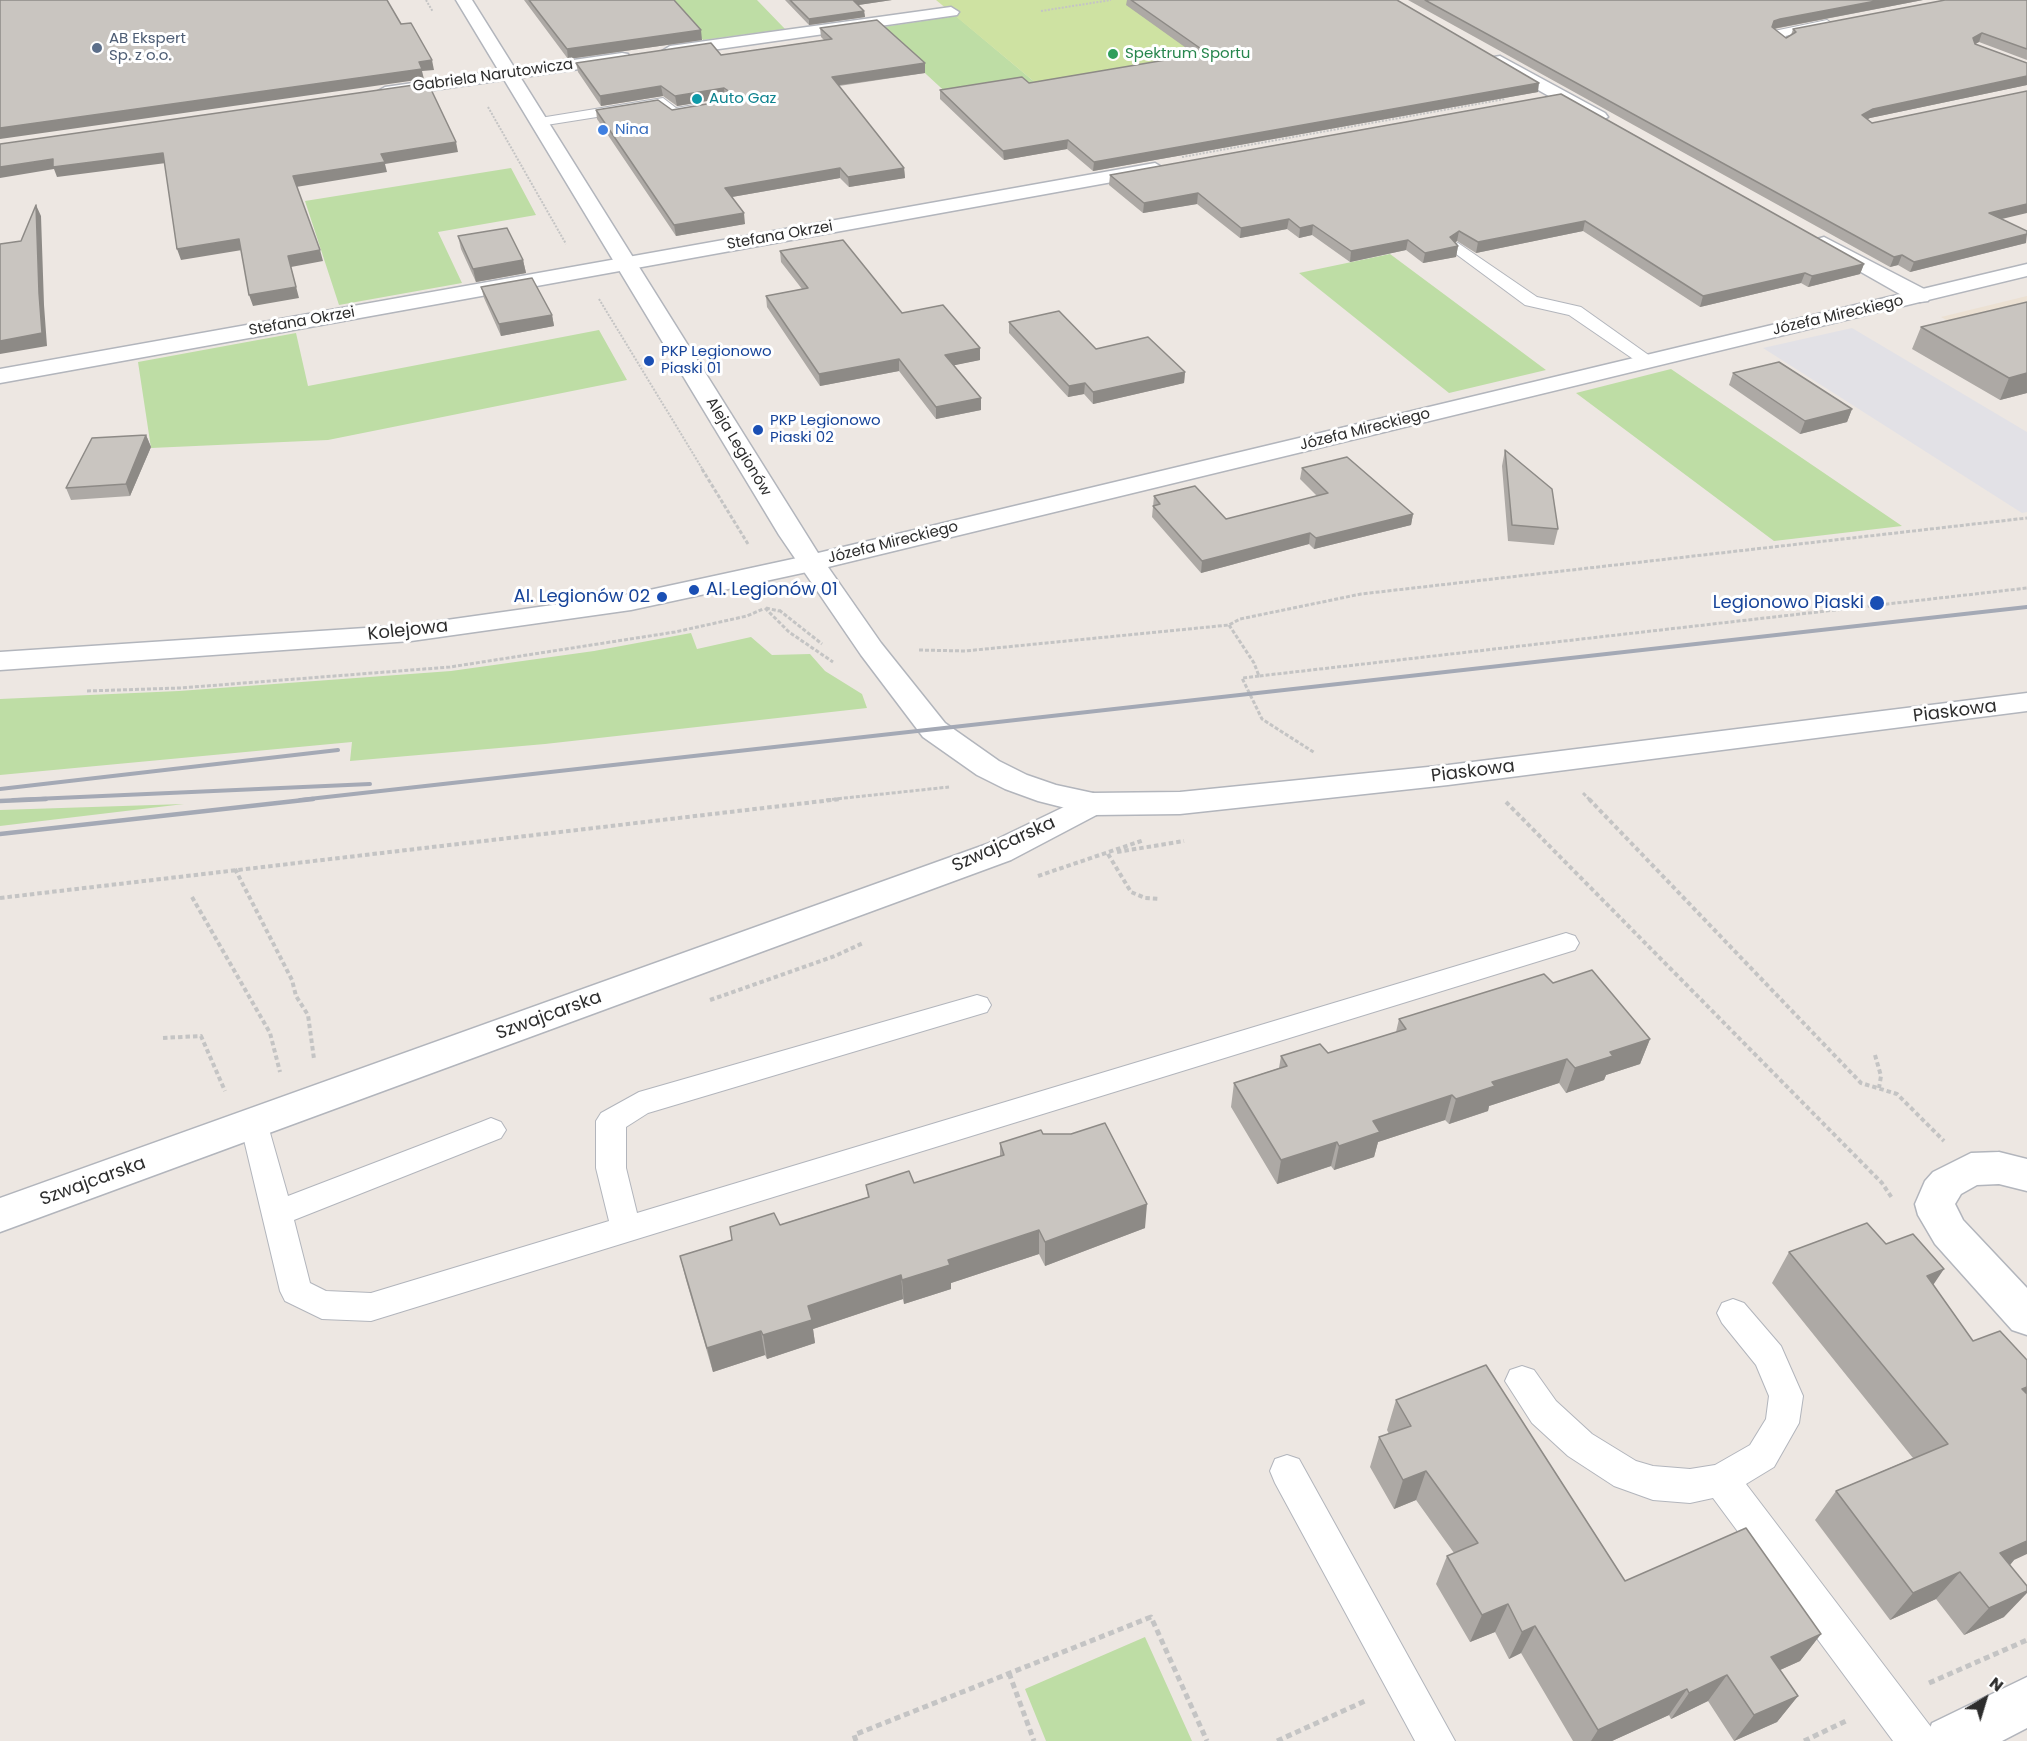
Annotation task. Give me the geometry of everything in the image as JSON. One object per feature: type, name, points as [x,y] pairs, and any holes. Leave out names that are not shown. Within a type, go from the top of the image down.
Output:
[{"type":"street","name":"Aleja Legionów","points":[[464,0],[811,563],[871,649],[934,730]]},
{"type":"street","name":"Gabriela Narutowicza","points":[[366,95],[951,12]]},
{"type":"street","points":[[1480,50],[1618,127]]},
{"type":"street","points":[[1526,102],[1561,95]]},
{"type":"street","name":"Stefana Okrzei","points":[[0,376],[1175,165]]},
{"type":"street","points":[[1810,235],[1920,296]]},
{"type":"street","name":"Józefa Mireckiego","points":[[811,563],[2027,270]]},
{"type":"street","name":"Kolejowa","points":[[0,661],[411,633],[663,597],[811,563]]},
{"type":"street","name":"Piaskowa","points":[[934,730],[979,762],[1016,782],[1049,794],[1093,804],[1180,803],[1343,788],[2027,702]]},
{"type":"street","name":"Szwajcarska","points":[[0,1215],[999,852],[1093,804]]},
{"type":"street","points":[[2027,1175],[2000,1168],[1971,1169],[1956,1177],[1939,1193],[1935,1204],[1938,1215],[1949,1232],[2027,1317]]},
{"type":"street","points":[[1950,1741],[2027,1702]]},
{"type":"lane","points":[[1785,41],[1778,37],[1778,34],[1838,22]]},
{"type":"lane","points":[[540,122],[663,102],[673,113],[704,108]]},
{"type":"lane","points":[[1458,248],[1531,301],[1575,311],[1648,362]]},
{"type":"lane","points":[[255,1123],[296,1291],[322,1305],[371,1307],[1566,943]]},
{"type":"lane","points":[[626,1229],[611,1168],[611,1121],[639,1104],[977,1005]]},
{"type":"lane","points":[[277,1213],[490,1130]]},
{"type":"lane","points":[[1522,1381],[1551,1419],[1580,1445],[1626,1474],[1653,1483],[1690,1486],[1721,1480],[1762,1456],[1782,1423],[1786,1396],[1769,1356],[1733,1313]]},
{"type":"lane","points":[[1287,1472],[1436,1741]]},
{"type":"lane","points":[[1721,1480],[1917,1741]]},
{"type":"path","points":[[1041,11],[1111,0]]},
{"type":"path","points":[[593,289],[749,546]]},
{"type":"path","points":[[912,650],[965,651],[1229,625],[1240,619],[1361,594],[2027,518]]},
{"type":"path","points":[[1317,754],[1262,719],[1242,678],[2027,588]]},
{"type":"path","points":[[1229,625],[1254,663],[1259,676]]},
{"type":"path","points":[[0,898],[915,790],[1016,782]]},
{"type":"path","points":[[1580,790],[1861,1083],[1897,1094],[1971,1169]]},
{"type":"path","points":[[1503,799],[1882,1183],[1894,1200]]},
{"type":"path","points":[[1160,899],[1145,898],[1131,892],[1108,854],[1195,839]]},
{"type":"path","points":[[235,869],[292,980],[296,996],[308,1015],[314,1061]]},
{"type":"path","points":[[192,897],[270,1033],[280,1072]]},
{"type":"path","points":[[163,1038],[201,1036],[225,1091]]},
{"type":"path","points":[[1875,1055],[1881,1076],[1879,1088]]},
{"type":"path","points":[[856,1741],[854,1735],[1151,1617],[1207,1741]]},
{"type":"path","points":[[1010,1673],[1034,1741]]},
{"type":"path","points":[[1277,1741],[1404,1684]]},
{"type":"shaded area","points":[[2027,296],[2027,366],[1941,317]]},
{"type":"shaded area","points":[[1852,328],[2027,432],[2027,512],[2022,513],[1763,348]]},
{"type":"green space","points":[[668,0],[757,0],[785,29],[703,40]]},
{"type":"green space","name":"Spektrum Sportu","points":[[936,0],[1384,0],[1412,24],[1037,84]]},
{"type":"green space","points":[[956,16],[1037,84],[952,98],[876,28]]},
{"type":"green space","points":[[511,168],[536,215],[438,232],[462,283],[339,305],[305,201]]},
{"type":"green space","points":[[1390,254],[1546,370],[1449,393],[1299,273]]},
{"type":"green space","points":[[599,330],[627,380],[328,440],[151,448],[138,362],[296,333],[308,386]]},
{"type":"green space","points":[[1671,369],[1902,526],[1774,541],[1576,393]]},
{"type":"green space","points":[[691,633],[697,649],[751,637],[772,655],[810,654],[825,671],[862,694],[867,708],[545,744],[350,761],[352,742],[0,775],[0,699],[179,691],[451,671],[594,651]]},
{"type":"green space","points":[[184,804],[0,826],[0,810]]},
{"type":"green space","points":[[1145,1637],[1192,1741],[1046,1741],[1025,1689]]},
{"type":"building","points":[[0,0],[387,0],[401,24],[411,23],[432,60],[419,62],[422,69],[0,128]]},
{"type":"building","points":[[529,0],[674,0],[701,30],[567,49]]},
{"type":"building","points":[[790,0],[853,0],[864,11],[809,19]]},
{"type":"building","points":[[1131,0],[1397,0],[1539,83],[1094,162],[1068,140],[1003,151],[940,90],[1022,77],[1029,83],[1207,53]]},
{"type":"building","points":[[1425,0],[1881,0],[1774,21],[1772,27],[1786,38],[1796,32],[1793,29],[1945,0],[2027,0],[2027,49],[1982,33],[1973,38],[1975,44],[2027,63],[2027,76],[1873,109],[1862,115],[1872,123],[2027,91],[2027,204],[1989,213],[2027,231],[2027,234],[1914,262],[1902,255],[1894,257]]},
{"type":"building","points":[[877,20],[925,63],[832,77],[904,168],[848,177],[840,168],[725,188],[744,213],[674,225],[596,110],[658,100],[672,110],[724,101],[733,94],[724,88],[675,96],[661,86],[600,96],[576,63],[711,43],[721,55],[832,39],[820,28]]},
{"type":"building","points":[[428,83],[456,142],[381,154],[385,162],[293,176],[320,250],[288,256],[296,287],[249,295],[239,239],[177,249],[163,153],[53,167],[53,159],[0,167],[0,144]]},
{"type":"building","points":[[1561,94],[1864,264],[1812,276],[1805,273],[1703,296],[1585,221],[1478,242],[1459,231],[1450,237],[1458,246],[1425,253],[1408,240],[1351,251],[1313,225],[1300,228],[1289,219],[1241,228],[1198,193],[1144,203],[1110,175]]},
{"type":"building","points":[[36,205],[42,333],[0,341],[0,244],[21,241]]},
{"type":"building","points":[[507,228],[523,260],[473,269],[458,236]]},
{"type":"building","points":[[843,240],[902,313],[943,305],[980,348],[945,355],[981,398],[936,407],[899,359],[819,374],[766,296],[808,288],[780,251]]},
{"type":"building","points":[[532,278],[552,315],[499,324],[481,287]]},
{"type":"building","points":[[2027,302],[2027,373],[2009,378],[1921,327]]},
{"type":"building","points":[[1059,311],[1096,349],[1148,337],[1185,372],[1093,392],[1085,383],[1069,386],[1009,322]]},
{"type":"building","points":[[1779,362],[1852,409],[1805,421],[1733,373]]},
{"type":"building","points":[[146,435],[126,484],[66,488],[92,438]]},
{"type":"building","points":[[1505,450],[1552,489],[1558,529],[1512,525]]},
{"type":"building","points":[[1347,457],[1413,514],[1316,538],[1310,533],[1202,561],[1153,506],[1160,504],[1154,496],[1195,486],[1226,519],[1328,493],[1302,468]]},
{"type":"building","points":[[1592,970],[1650,1039],[1610,1052],[1613,1056],[1575,1068],[1567,1059],[1492,1082],[1495,1086],[1456,1099],[1452,1095],[1373,1121],[1380,1132],[1339,1146],[1337,1142],[1281,1160],[1234,1083],[1287,1066],[1281,1056],[1320,1044],[1328,1053],[1406,1029],[1399,1019],[1544,974],[1553,983]]},
{"type":"building","points":[[1105,1123],[1147,1204],[1045,1242],[1039,1230],[948,1260],[950,1265],[902,1280],[901,1275],[808,1306],[812,1320],[763,1335],[761,1331],[707,1348],[680,1256],[732,1240],[730,1227],[774,1213],[780,1225],[869,1197],[866,1185],[909,1171],[914,1183],[1004,1155],[1000,1143],[1041,1130],[1043,1134],[1071,1134]]},
{"type":"building","points":[[1867,1223],[1886,1244],[1913,1234],[1944,1269],[1927,1276],[1973,1341],[2000,1331],[2027,1360],[2027,1387],[2022,1389],[2027,1394],[2027,1541],[2000,1553],[2027,1586],[2027,1591],[1989,1608],[1960,1572],[1913,1593],[1836,1491],[1948,1444],[1789,1252]]},
{"type":"building","points":[[1486,1365],[1625,1581],[1746,1528],[1821,1634],[1771,1657],[1798,1696],[1754,1715],[1727,1675],[1689,1693],[1687,1689],[1598,1730],[1535,1626],[1522,1632],[1508,1604],[1482,1615],[1447,1556],[1478,1543],[1426,1471],[1403,1480],[1379,1437],[1411,1426],[1396,1400]]},
{"type":"railway","points":[[300,800],[2027,607]]},
{"type":"railway","points":[[0,789],[338,750]]},
{"type":"railway","points":[[13,800],[370,784]]},
{"type":"railway","points":[[0,801],[46,799]]},
{"type":"railway","points":[[0,834],[313,799]]},
{"type":"place","name":"AB Ekspert Sp. z o.o.","points":[[97,48]]},
{"type":"place","name":"Spektrum Sportu","points":[[1113,54]]},
{"type":"place","name":"Auto Gaz","points":[[697,99]]},
{"type":"place","name":"Nina","points":[[603,130]]},
{"type":"place","name":"PKP Legionowo Piaski 01","points":[[649,361]]},
{"type":"place","name":"PKP Legionowo Piaski 02","points":[[758,430]]},
{"type":"place","name":"Al. Legionów 01","points":[[694,590]]},
{"type":"place","name":"Al. Legionów 02","points":[[662,597]]},
{"type":"place","name":"Legionowo Piaski","points":[[1877,603]]}]
